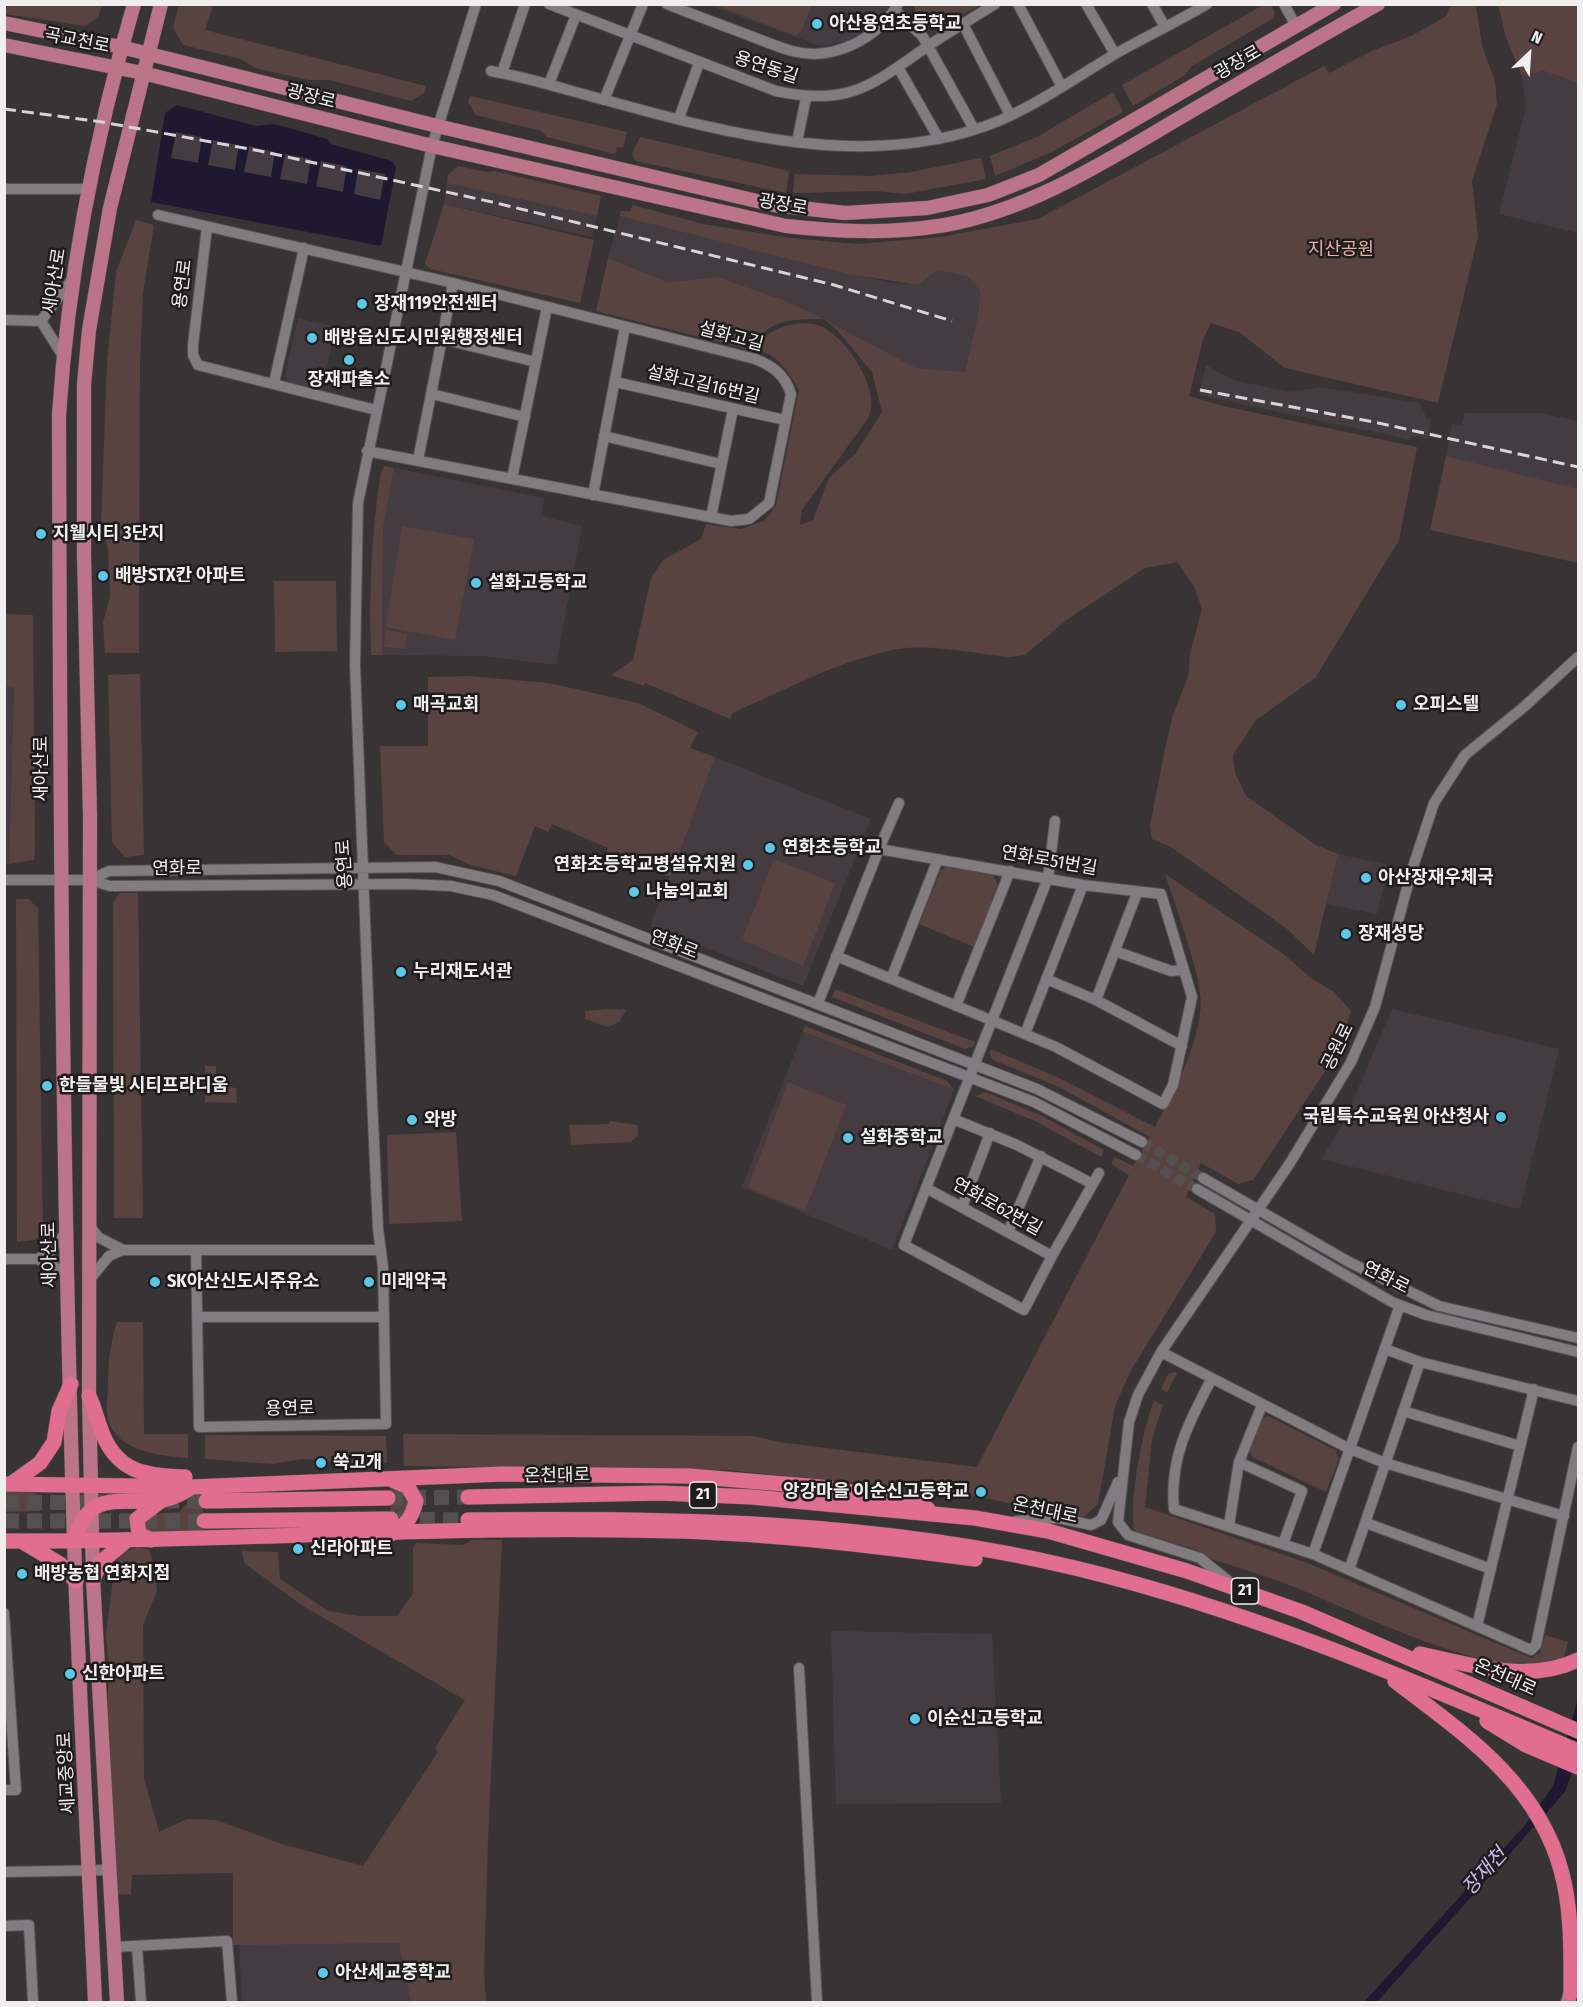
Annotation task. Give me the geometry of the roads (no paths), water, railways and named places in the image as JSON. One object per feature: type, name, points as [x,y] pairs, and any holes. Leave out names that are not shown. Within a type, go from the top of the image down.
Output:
[{"type":"highway","points":[[8,1483],[40,1463],[54,1442],[59,1411],[71,1384]]},
{"type":"highway","points":[[89,1396],[106,1441],[131,1470],[151,1476],[215,1478],[232,1484]]},
{"type":"highway","points":[[8,1483],[192,1487],[502,1474],[689,1476],[820,1487],[911,1500],[936,1514]]},
{"type":"highway","points":[[4,1540],[126,1541],[405,1525],[413,1515],[416,1501],[408,1487],[392,1480]]},
{"type":"highway","points":[[151,1540],[139,1534],[137,1518],[162,1500],[192,1487]]},
{"type":"highway","name":"온천대로","points":[[468,1497],[661,1493],[752,1497],[1004,1522],[1109,1546],[1238,1588],[1390,1648],[1578,1731]]},
{"type":"highway","points":[[206,1501],[388,1498]]},
{"type":"highway","points":[[74,1541],[78,1529],[92,1509],[110,1501],[162,1500]]},
{"type":"highway","name":"21","points":[[468,1520],[638,1518],[735,1522],[880,1534],[1007,1553],[1076,1568],[1246,1618],[1375,1666],[1578,1751]]},
{"type":"highway","points":[[204,1521],[391,1527],[681,1531],[801,1538],[1023,1565],[1076,1568]]},
{"type":"highway","points":[[20,1541],[60,1564],[76,1581]]},
{"type":"highway","points":[[93,1580],[106,1557],[126,1541]]},
{"type":"highway","points":[[1390,1648],[1523,1673],[1550,1671],[1578,1660]]},
{"type":"highway","points":[[1375,1666],[1462,1732],[1516,1783],[1534,1808],[1552,1842],[1561,1872],[1571,1944],[1572,1999]]},
{"type":"highway","points":[[1449,1697],[1536,1750],[1578,1767]]},
{"type":"main road","name":"새아산로","points":[[74,1541],[60,880],[59,415],[63,356],[73,278],[116,67],[134,4]]},
{"type":"main road","points":[[93,1541],[89,1396],[90,880],[84,385],[88,330],[110,208],[161,4]]},
{"type":"main road","name":"광장로","points":[[148,53],[437,126],[774,205],[845,213],[927,208],[988,195],[1039,175],[1334,4]]},
{"type":"main road","name":"광장로","points":[[143,73],[432,146],[786,226],[843,232],[889,232],[947,224],[1004,210],[1066,183],[1378,4]]},
{"type":"main road","name":"곡교천로","points":[[4,23],[148,53]]},
{"type":"main road","name":"곡교천로","points":[[4,45],[143,73]]},
{"type":"main road","name":"세교중앙로","points":[[74,1541],[95,2002]]},
{"type":"main road","name":"세교중앙로","points":[[93,1541],[93,1580],[117,2002]]},
{"type":"main road","points":[[1572,1999],[1578,1966]]},
{"type":"street","name":"용연로","points":[[196,1250],[199,1427],[386,1424],[381,1250],[361,866],[354,608],[358,503],[432,146],[476,4]]},
{"type":"street","points":[[525,4],[496,72],[679,118],[830,147],[898,146],[939,139],[974,129],[1010,115],[1207,4]]},
{"type":"street","name":"용연동길","points":[[549,4],[776,92],[806,98],[853,92],[899,69],[928,46],[996,4]]},
{"type":"street","points":[[604,100],[642,4]]},
{"type":"street","name":"용연동길","points":[[667,4],[794,52],[845,49],[869,37],[888,21],[896,7]]},
{"type":"street","points":[[1018,4],[1062,87]]},
{"type":"street","points":[[1086,4],[1115,54]]},
{"type":"street","points":[[1152,4],[1165,27]]},
{"type":"street","points":[[1284,4],[1296,26]]},
{"type":"street","points":[[896,7],[928,46],[974,129]]},
{"type":"street","points":[[549,84],[576,15]]},
{"type":"street","points":[[963,24],[1010,115]]},
{"type":"street","points":[[679,118],[699,63]]},
{"type":"street","points":[[899,69],[939,139]]},
{"type":"street","points":[[798,142],[806,98]]},
{"type":"street","points":[[4,189],[90,189]]},
{"type":"street","points":[[158,215],[406,274]]},
{"type":"street","name":"용연로","points":[[207,227],[193,355],[198,365],[376,410]]},
{"type":"street","points":[[274,384],[304,249]]},
{"type":"street","name":"설화고길","points":[[368,452],[731,521],[749,519],[769,503],[790,394],[787,382],[768,364],[453,283],[406,274]]},
{"type":"street","points":[[41,321],[73,278]]},
{"type":"street","points":[[418,460],[453,283]]},
{"type":"street","points":[[512,479],[547,307]]},
{"type":"street","points":[[4,320],[41,321]]},
{"type":"street","points":[[41,321],[63,356]]},
{"type":"street","points":[[593,495],[625,327]]},
{"type":"street","points":[[442,339],[536,362]]},
{"type":"street","name":"설화고길16번길","points":[[615,382],[785,420]]},
{"type":"street","points":[[432,394],[525,417]]},
{"type":"street","points":[[711,517],[733,409]]},
{"type":"street","points":[[604,436],[721,464]]},
{"type":"street","name":"공원로","points":[[1124,1462],[1129,1422],[1138,1395],[1161,1352],[1290,1163],[1351,1062],[1375,1007],[1411,873],[1434,803],[1465,755],[1578,657]]},
{"type":"street","points":[[818,1003],[899,803]]},
{"type":"street","points":[[974,1064],[1047,878],[1055,821]]},
{"type":"street","name":"연화로51번길","points":[[879,849],[1083,885],[1161,894],[1192,997],[1173,1085],[1163,1104],[1088,1062],[1024,1034]]},
{"type":"street","points":[[891,979],[938,859]]},
{"type":"street","name":"연화로","points":[[90,880],[110,871],[361,866],[435,867],[499,881],[1037,1089],[1142,1142]]},
{"type":"street","points":[[956,1006],[1010,871]]},
{"type":"street","points":[[4,880],[90,880]]},
{"type":"street","name":"연화로","points":[[90,880],[110,886],[451,886],[493,895],[970,1076],[1034,1102],[1136,1155]]},
{"type":"street","points":[[836,956],[1024,1034],[1083,885]]},
{"type":"street","points":[[1096,1000],[1137,893]]},
{"type":"street","points":[[1115,951],[1171,971],[1182,970]]},
{"type":"street","points":[[1046,979],[1096,1000],[1182,1046]]},
{"type":"street","name":"연화로62번길","points":[[974,1064],[926,1188],[1052,1256],[1099,1173]]},
{"type":"street","points":[[953,1119],[1041,1156],[1093,1184]]},
{"type":"street","points":[[962,1207],[990,1133]]},
{"type":"street","points":[[1008,1232],[1041,1156]]},
{"type":"street","name":"연화로","points":[[1203,1178],[1349,1262],[1439,1306],[1578,1338]]},
{"type":"street","points":[[926,1188],[904,1245],[1024,1310],[1052,1256]]},
{"type":"street","name":"연화로","points":[[1197,1189],[1363,1286],[1400,1305],[1426,1315],[1578,1352]]},
{"type":"street","points":[[90,1226],[98,1237],[123,1250]]},
{"type":"street","points":[[37,1259],[50,1252],[67,1231]]},
{"type":"street","points":[[90,1279],[109,1256],[123,1250],[381,1250]]},
{"type":"street","points":[[4,1259],[37,1259],[68,1273]]},
{"type":"street","points":[[1313,1554],[1348,1448],[1400,1305]]},
{"type":"street","points":[[197,1317],[384,1317]]},
{"type":"street","points":[[1385,1349],[1420,1362],[1578,1401]]},
{"type":"street","points":[[1161,1352],[1211,1380],[1348,1448],[1385,1463],[1564,1516]]},
{"type":"street","points":[[1349,1570],[1420,1362]]},
{"type":"street","points":[[1211,1380],[1184,1431],[1176,1463],[1174,1509],[1313,1554],[1531,1650],[1536,1644],[1578,1447]]},
{"type":"street","points":[[1477,1626],[1534,1389]]},
{"type":"street","points":[[1228,1525],[1239,1461],[1262,1405]]},
{"type":"street","points":[[1403,1411],[1520,1446]]},
{"type":"street","points":[[1239,1461],[1302,1491],[1282,1544]]},
{"type":"street","points":[[1004,1522],[1058,1518],[1091,1525],[1101,1520],[1112,1501],[1124,1462]]},
{"type":"street","points":[[1124,1462],[1118,1522],[1128,1535],[1200,1558],[1238,1588]]},
{"type":"street","points":[[1366,1523],[1491,1569]]},
{"type":"street","points":[[4,1613],[16,1790],[4,1790]]},
{"type":"street","points":[[799,1668],[817,2002]]},
{"type":"street","points":[[4,1872],[109,1870]]},
{"type":"street","points":[[4,1926],[29,1925],[33,2002]]},
{"type":"street","points":[[114,1947],[227,1941],[232,2002]]},
{"type":"street","points":[[137,1946],[141,2002]]},
{"type":"water","points":[[177,105],[256,126],[275,124],[327,139],[331,144],[392,161],[396,168],[381,246],[151,202],[165,113]],"holes":[[[176,132],[202,137],[198,163],[171,158]],[[213,140],[239,145],[235,170],[208,165]],[[249,146],[275,152],[271,177],[244,172]],[[285,154],[311,159],[307,184],[280,179]],[[321,161],[347,166],[343,192],[316,186]],[[358,169],[385,174],[380,200],[354,194]]]},
{"type":"water","name":"장재천","points":[[1578,1698],[1578,1756],[1565,1792],[1377,2002],[1364,2002],[1526,1824],[1553,1786]]},
{"type":"tunnel","points":[[1142,1142],[1203,1178]]},
{"type":"tunnel","points":[[1136,1155],[1197,1189]]},
{"type":"tunnel","points":[[388,1498],[468,1497]]},
{"type":"tunnel","points":[[164,1501],[206,1501]]},
{"type":"tunnel","points":[[4,1503],[104,1502]]},
{"type":"tunnel","points":[[397,1519],[468,1520]]},
{"type":"tunnel","points":[[4,1521],[204,1521]]},
{"type":"railway","points":[[4,109],[102,122],[260,151],[492,202],[834,285],[952,321]]},
{"type":"railway","points":[[1200,390],[1374,422],[1578,467]]},
{"type":"place","name":"아산용연초등학교","points":[[817,24]]},
{"type":"place","name":"장재119안전센터","points":[[362,304]]},
{"type":"place","name":"배방읍신도시민원행정센터","points":[[312,338]]},
{"type":"place","name":"장재파출소","points":[[349,360]]},
{"type":"place","name":"지웰시티 3단지","points":[[41,534]]},
{"type":"place","name":"배방STX칸 아파트","points":[[103,576]]},
{"type":"place","name":"설화고등학교","points":[[476,583]]},
{"type":"place","name":"매곡교회","points":[[401,705]]},
{"type":"place","name":"오피스텔","points":[[1401,705]]},
{"type":"place","name":"연화초등학교","points":[[770,848]]},
{"type":"place","name":"연화초등학교병설유치원","points":[[748,865]]},
{"type":"place","name":"아산장재우체국","points":[[1366,878]]},
{"type":"place","name":"나눔의교회","points":[[634,892]]},
{"type":"place","name":"장재성당","points":[[1346,934]]},
{"type":"place","name":"누리재도서관","points":[[401,972]]},
{"type":"place","name":"한들물빛 시티프라디움","points":[[47,1086]]},
{"type":"place","name":"국립특수교육원 아산청사","points":[[1501,1117]]},
{"type":"place","name":"와방","points":[[412,1120]]},
{"type":"place","name":"설화중학교","points":[[848,1138]]},
{"type":"place","name":"SK아산신도시주유소","points":[[155,1282]]},
{"type":"place","name":"미래약국","points":[[369,1282]]},
{"type":"place","name":"쑥고개","points":[[321,1463]]},
{"type":"place","name":"앙강마을 이순신고등학교","points":[[981,1492]]},
{"type":"place","name":"신라아파트","points":[[298,1549]]},
{"type":"place","name":"배방농협 연화지점","points":[[22,1574]]},
{"type":"place","name":"신한아파트","points":[[70,1674]]},
{"type":"place","name":"이순신고등학교","points":[[915,1719]]},
{"type":"place","name":"아산세교중학교","points":[[323,1973]]},
{"type":"park label","name":"지산공원","points":[[1341,250]]}]
